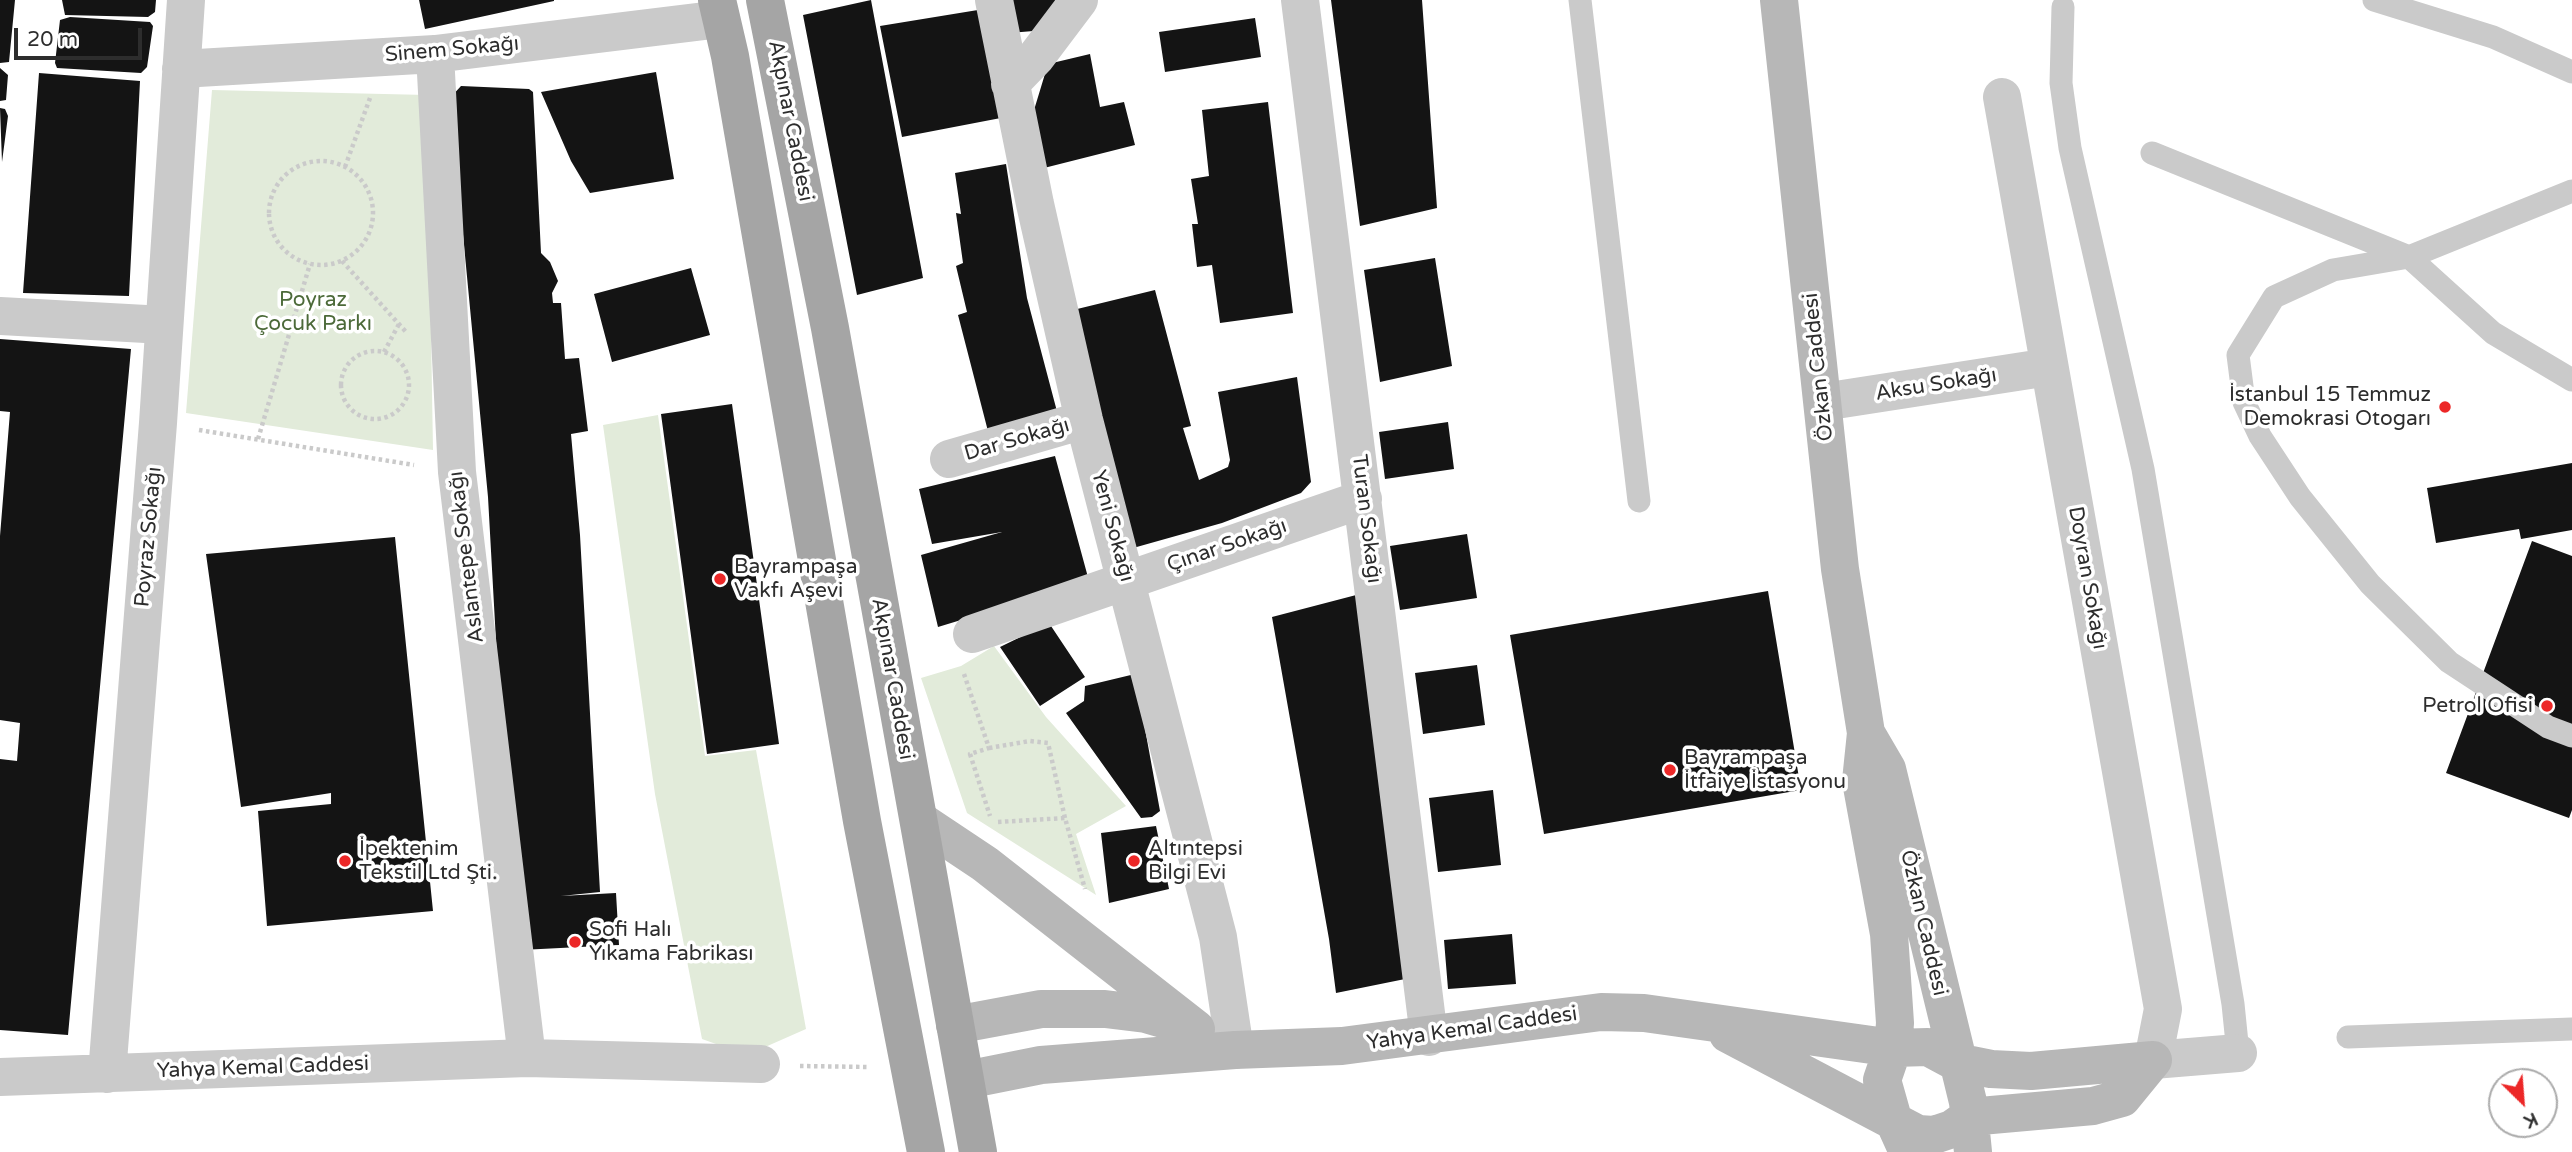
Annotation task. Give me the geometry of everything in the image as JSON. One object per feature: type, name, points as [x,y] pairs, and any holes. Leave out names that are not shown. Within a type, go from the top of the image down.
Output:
[{"type":"main road","name":"Akpınar Caddesi","points":[[765,0],[830,328],[887,660],[919,820],[978,1152]]},
{"type":"main road","points":[[719,10],[862,821],[910,1058],[926,1152]]},
{"type":"main road","points":[[910,1058],[938,1030],[955,1025]]},
{"type":"main road","points":[[910,1058],[924,1071],[943,1079],[966,1080]]},
{"type":"street","name":"Poyraz Sokağı","points":[[107,1074],[158,423],[186,0]]},
{"type":"street","name":"Yeni Sokağı","points":[[994,0],[1084,420],[1127,582],[1160,723],[1218,937],[1235,1050]]},
{"type":"street","points":[[1010,84],[1036,57],[1079,0]]},
{"type":"street","name":"Turan Sokağı","points":[[1300,0],[1429,1037]]},
{"type":"street","name":"Özkan Caddesi","points":[[1779,0],[1840,569],[1866,733],[1861,780],[1889,934],[1895,1023],[1893,1048],[1882,1080],[1900,1136]]},
{"type":"street","name":"Sinem Sokağı","points":[[181,69],[435,54],[719,10]]},
{"type":"street","name":"Aslantepe Sokağı","points":[[435,54],[457,472],[527,1058]]},
{"type":"street","name":"Doyran Sokağı","points":[[2002,97],[2163,1009],[2153,1059]]},
{"type":"street","points":[[0,316],[164,325]]},
{"type":"street","name":"Aksu Sokağı","points":[[1823,402],[2049,367]]},
{"type":"street","name":"Dar Sokağı","points":[[949,459],[1084,420]]},
{"type":"street","name":"Çınar Sokağı","points":[[967,650],[1127,582],[1363,499]]},
{"type":"street","name":"Özkan Caddesi","points":[[1866,733],[1887,769],[1971,1134]]},
{"type":"street","points":[[919,820],[985,864],[1196,1029],[1235,1050]]},
{"type":"street","points":[[955,1025],[1041,1009],[1105,1009],[1146,1014],[1196,1029]]},
{"type":"street","name":"Yahya Kemal Caddesi","points":[[966,1080],[1041,1065],[1235,1050],[1342,1046],[1601,1013],[1644,1013],[1893,1048],[1928,1047],[1956,1062],[1991,1069],[2031,1071],[2153,1059]]},
{"type":"street","points":[[1708,1024],[1900,1136],[1934,1135],[1952,1129],[1971,1134],[2093,1106],[2122,1098],[2153,1059],[2238,1053]]},
{"type":"street","name":"Yahya Kemal Caddesi","points":[[0,1077],[527,1058],[761,1064]]},
{"type":"lane","points":[[1580,0],[1639,501]]},
{"type":"lane","points":[[2374,0],[2493,37],[2572,72]]},
{"type":"lane","points":[[2063,7],[2061,83],[2070,148],[2143,469],[2238,1053]]},
{"type":"lane","points":[[2152,153],[2409,257],[2493,332],[2572,380]]},
{"type":"lane","points":[[2572,191],[2409,257],[2333,270],[2274,297],[2238,355],[2244,402],[2260,436],[2300,497],[2370,584],[2449,662],[2548,727],[2572,736]]},
{"type":"lane","points":[[2348,1037],[2572,1029]]},
{"type":"path","points":[[345,167],[371,93]]},
{"type":"path","points":[[328,161],[345,167],[358,176],[368,190],[373,214],[367,239],[342,261],[326,265],[310,264],[293,257],[280,246],[271,231],[271,196],[287,175],[310,162],[328,161]]},
{"type":"path","points":[[342,261],[415,342]]},
{"type":"path","points":[[258,439],[310,264]]},
{"type":"path","points":[[384,352],[399,324]]},
{"type":"path","points":[[384,352],[394,357],[407,374],[407,397],[393,414],[371,419],[360,416],[344,401],[341,378],[345,368],[362,354],[384,352]]},
{"type":"path","points":[[158,423],[457,472]]},
{"type":"path","points":[[967,650],[989,748]]},
{"type":"path","points":[[1066,818],[993,823],[970,754],[1030,741],[1048,743],[1085,890]]},
{"type":"path","points":[[761,1064],[858,1069],[910,1058]]},
{"type":"green space","name":"Poyraz Çocuk Parkı","points":[[212,90],[427,95],[433,450],[186,413]]},
{"type":"green space","points":[[658,415],[705,756],[756,750],[806,1029],[747,1055],[702,1039],[655,794],[603,425]]},
{"type":"green space","points":[[994,646],[1046,717],[1126,806],[1076,834],[1096,895],[967,813],[921,678],[961,666]]},
{"type":"building","points":[[0,0],[15,0],[9,62],[0,63]]},
{"type":"building","points":[[62,0],[156,0],[155,12],[148,17],[65,15]]},
{"type":"building","points":[[419,0],[554,0],[554,1],[425,29]]},
{"type":"building","points":[[871,0],[923,278],[857,295],[803,15]]},
{"type":"building","points":[[1001,0],[1057,0],[1046,30],[1009,33]]},
{"type":"building","points":[[1331,0],[1422,0],[1437,208],[1360,226]]},
{"type":"building","points":[[984,9],[1006,117],[902,137],[880,26]]},
{"type":"building","points":[[70,17],[150,22],[153,26],[147,67],[141,73],[57,68],[55,63],[60,20]]},
{"type":"building","points":[[1255,18],[1261,57],[1165,72],[1159,32]]},
{"type":"building","points":[[1090,54],[1100,107],[1124,102],[1135,145],[1040,169],[1031,120],[1048,64]]},
{"type":"building","points":[[0,68],[8,75],[6,100],[0,101]]},
{"type":"building","points":[[656,72],[674,179],[590,193],[571,161],[541,92]]},
{"type":"building","points":[[39,73],[140,81],[129,296],[23,293]]},
{"type":"building","points":[[461,86],[529,89],[533,92],[541,253],[550,262],[558,281],[552,293],[553,303],[561,303],[565,359],[579,358],[588,431],[571,434],[580,535],[600,892],[561,896],[616,893],[619,945],[521,950],[499,695],[488,497],[450,98]]},
{"type":"building","points":[[1268,102],[1293,313],[1220,323],[1212,265],[1197,267],[1192,224],[1198,224],[1191,179],[1209,176],[1202,110]]},
{"type":"building","points":[[0,108],[5,109],[8,116],[2,162]]},
{"type":"building","points":[[1006,164],[1027,298],[1059,419],[990,439],[958,315],[967,312],[956,266],[963,263],[956,213],[961,214],[955,173]]},
{"type":"building","points":[[1435,258],[1452,366],[1380,382],[1364,270]]},
{"type":"building","points":[[691,268],[710,335],[612,362],[594,294]]},
{"type":"building","points":[[1155,290],[1191,426],[1183,428],[1199,480],[1228,467],[1230,460],[1218,392],[1297,377],[1311,482],[1301,493],[1222,523],[1126,550],[1069,311]]},
{"type":"building","points":[[0,339],[131,349],[68,1035],[0,1030],[0,759],[17,761],[20,723],[0,720],[0,536],[10,412],[0,411]]},
{"type":"building","name":"Bayrampaşa Vakfı Aşevi","points":[[732,404],[779,744],[707,754],[661,414]]},
{"type":"building","points":[[1448,422],[1454,469],[1385,479],[1379,432]]},
{"type":"building","points":[[1055,456],[1089,581],[938,627],[921,555],[1002,532],[932,544],[919,489]]},
{"type":"building","points":[[2572,463],[2572,530],[2521,539],[2519,529],[2436,543],[2427,488]]},
{"type":"building","points":[[1467,534],[1477,598],[1400,610],[1390,546]]},
{"type":"building","points":[[395,537],[433,911],[267,926],[258,811],[331,804],[331,793],[241,807],[206,554]]},
{"type":"building","points":[[2532,541],[2572,556],[2572,810],[2569,818],[2446,773]]},
{"type":"building","points":[[1768,591],[1801,790],[1544,834],[1510,635]]},
{"type":"building","points":[[1360,594],[1410,978],[1336,993],[1329,939],[1272,617]]},
{"type":"building","points":[[1049,623],[1085,677],[1040,706],[1000,647]]},
{"type":"building","points":[[1477,665],[1485,725],[1423,734],[1415,673]]},
{"type":"building","points":[[1135,674],[1160,811],[1152,817],[1141,818],[1066,713],[1084,701],[1085,686]]},
{"type":"building","points":[[1493,790],[1501,865],[1438,872],[1429,798]]},
{"type":"building","name":"Altıntepsi Bilgi Evi","points":[[1156,826],[1169,889],[1109,903],[1101,833]]},
{"type":"building","points":[[1512,934],[1516,984],[1448,989],[1444,940]]},
{"type":"place","name":"İstanbul 15 Temmuz Demokrasi Otogarı","points":[[2445,407]]},
{"type":"place","name":"Bayrampaşa Vakfı Aşevi","points":[[720,579]]},
{"type":"place","name":"Petrol Ofisi","points":[[2547,706]]},
{"type":"place","name":"Bayrampaşa İtfaiye İstasyonu","points":[[1670,770]]},
{"type":"place","name":"İpektenim Tekstil Ltd Şti.","points":[[345,861]]},
{"type":"place","name":"Altıntepsi Bilgi Evi","points":[[1134,861]]},
{"type":"place","name":"Sofi Halı Yıkama Fabrikası","points":[[575,942]]}]
